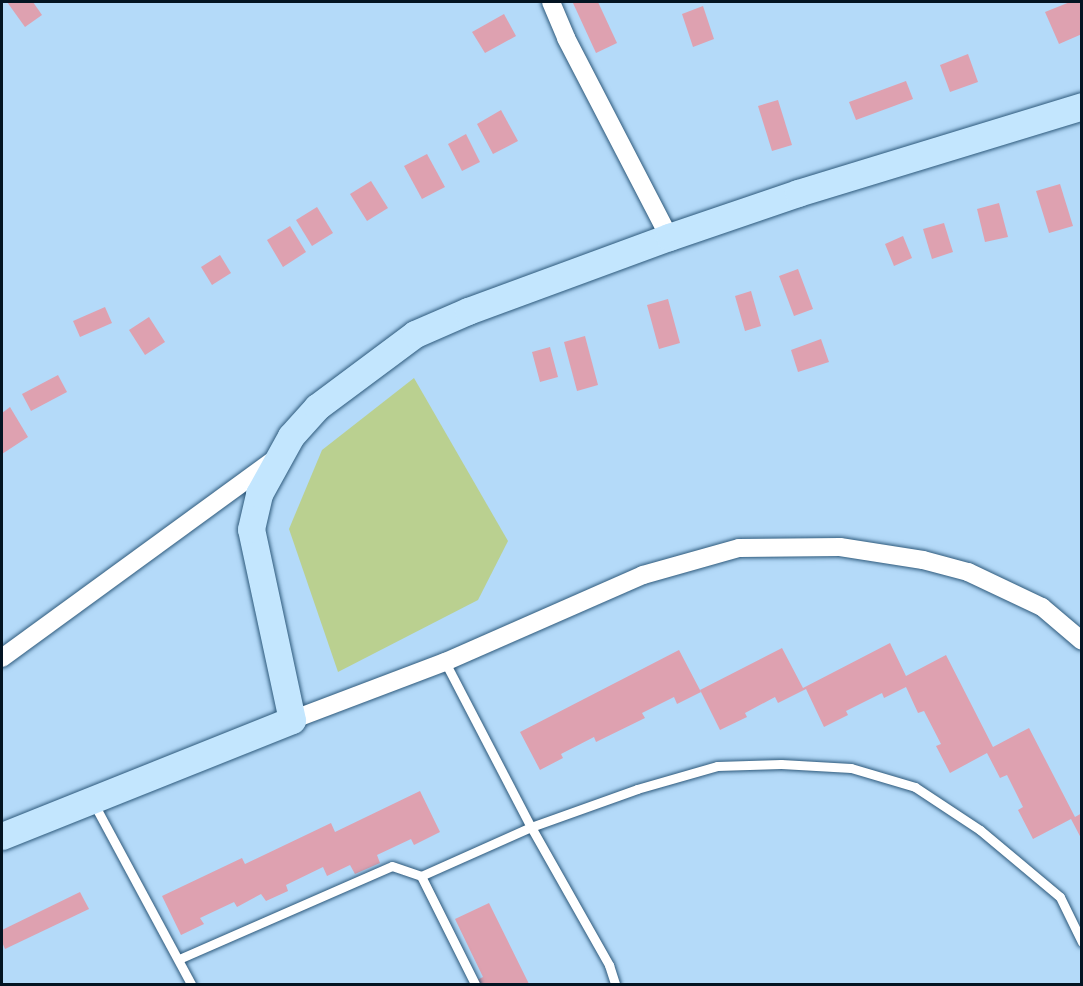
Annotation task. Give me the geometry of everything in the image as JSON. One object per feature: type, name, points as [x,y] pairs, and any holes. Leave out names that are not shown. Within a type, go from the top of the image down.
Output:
[{"type":"street","points":[[551,2],[566,38],[669,237]]},
{"type":"street","points":[[292,720],[251,529],[259,494],[284,453],[291,436],[317,407],[415,334],[468,311],[669,237],[798,193],[1082,106]]},
{"type":"street","points":[[2,658],[284,453]]},
{"type":"street","points":[[2,836],[292,720],[445,662],[643,575],[739,548],[840,547],[923,561],[968,572],[1042,607],[1082,641]]},
{"type":"lane","points":[[445,662],[531,827],[609,965],[615,984]]},
{"type":"lane","points":[[179,959],[392,866],[421,876],[531,827],[636,789],[717,766],[781,764],[851,768],[915,787],[980,830],[1060,897],[1082,942]]},
{"type":"lane","points":[[92,800],[191,984]]},
{"type":"lane","points":[[421,876],[475,984]]},
{"type":"green space","points":[[414,378],[508,541],[478,600],[338,672],[289,529],[322,450]]},
{"type":"building","points":[[7,2],[33,2],[42,15],[25,27]]},
{"type":"building","points":[[598,2],[617,43],[596,53],[573,3]]},
{"type":"building","points":[[1070,2],[1082,3],[1082,34],[1059,44],[1045,12]]},
{"type":"building","points":[[703,6],[714,39],[693,47],[682,14]]},
{"type":"building","points":[[504,14],[516,36],[485,53],[472,32]]},
{"type":"building","points":[[968,54],[978,82],[950,92],[940,65]]},
{"type":"building","points":[[906,81],[913,99],[856,120],[849,102]]},
{"type":"building","points":[[778,100],[792,145],[772,151],[758,106]]},
{"type":"building","points":[[501,110],[518,141],[493,154],[477,124]]},
{"type":"building","points":[[466,134],[480,162],[462,171],[448,144]]},
{"type":"building","points":[[427,154],[445,187],[422,199],[404,166]]},
{"type":"building","points":[[371,181],[388,208],[367,221],[350,194]]},
{"type":"building","points":[[1060,184],[1073,226],[1049,233],[1036,191]]},
{"type":"building","points":[[999,203],[1008,237],[985,242],[977,209]]},
{"type":"building","points":[[317,207],[333,233],[312,246],[296,220]]},
{"type":"building","points":[[944,223],[953,252],[932,259],[923,229]]},
{"type":"building","points":[[290,226],[306,252],[283,267],[267,240]]},
{"type":"building","points":[[903,236],[912,258],[894,266],[885,244]]},
{"type":"building","points":[[220,255],[231,273],[212,285],[201,267]]},
{"type":"building","points":[[798,269],[813,309],[794,316],[779,276]]},
{"type":"building","points":[[751,291],[761,326],[745,331],[735,296]]},
{"type":"building","points":[[668,299],[680,343],[659,349],[647,305]]},
{"type":"building","points":[[105,307],[112,323],[80,337],[73,321]]},
{"type":"building","points":[[149,317],[165,342],[145,355],[129,330]]},
{"type":"building","points":[[585,336],[598,385],[577,391],[564,342]]},
{"type":"building","points":[[821,339],[829,362],[798,372],[791,350]]},
{"type":"building","points":[[550,347],[558,377],[540,382],[532,352]]},
{"type":"building","points":[[58,375],[67,392],[31,411],[22,394]]},
{"type":"building","points":[[10,407],[28,437],[2,454],[2,413]]},
{"type":"building","points":[[890,643],[906,676],[946,655],[993,747],[1029,728],[1075,817],[1082,813],[1082,840],[1071,819],[1033,839],[1018,810],[1023,807],[1007,775],[1000,778],[987,753],[950,773],[936,746],[941,744],[924,711],[918,713],[906,687],[884,698],[882,693],[846,711],[848,715],[824,727],[806,689],[778,703],[775,697],[745,713],[747,717],[720,730],[700,690],[782,648],[803,688]]},
{"type":"building","points":[[679,650],[701,692],[677,704],[674,697],[642,713],[645,718],[596,742],[594,737],[561,754],[563,758],[540,770],[520,732]]},
{"type":"building","points":[[420,791],[440,832],[414,845],[411,839],[377,855],[380,863],[355,874],[350,865],[327,876],[323,867],[286,885],[288,891],[266,901],[261,894],[237,907],[234,902],[200,918],[204,924],[181,935],[162,896],[242,858],[245,864],[331,823],[335,832]]},
{"type":"building","points":[[80,892],[89,909],[5,949],[2,942],[2,930]]},
{"type":"building","points":[[489,903],[529,984],[480,984],[477,980],[483,977],[455,919]]}]
